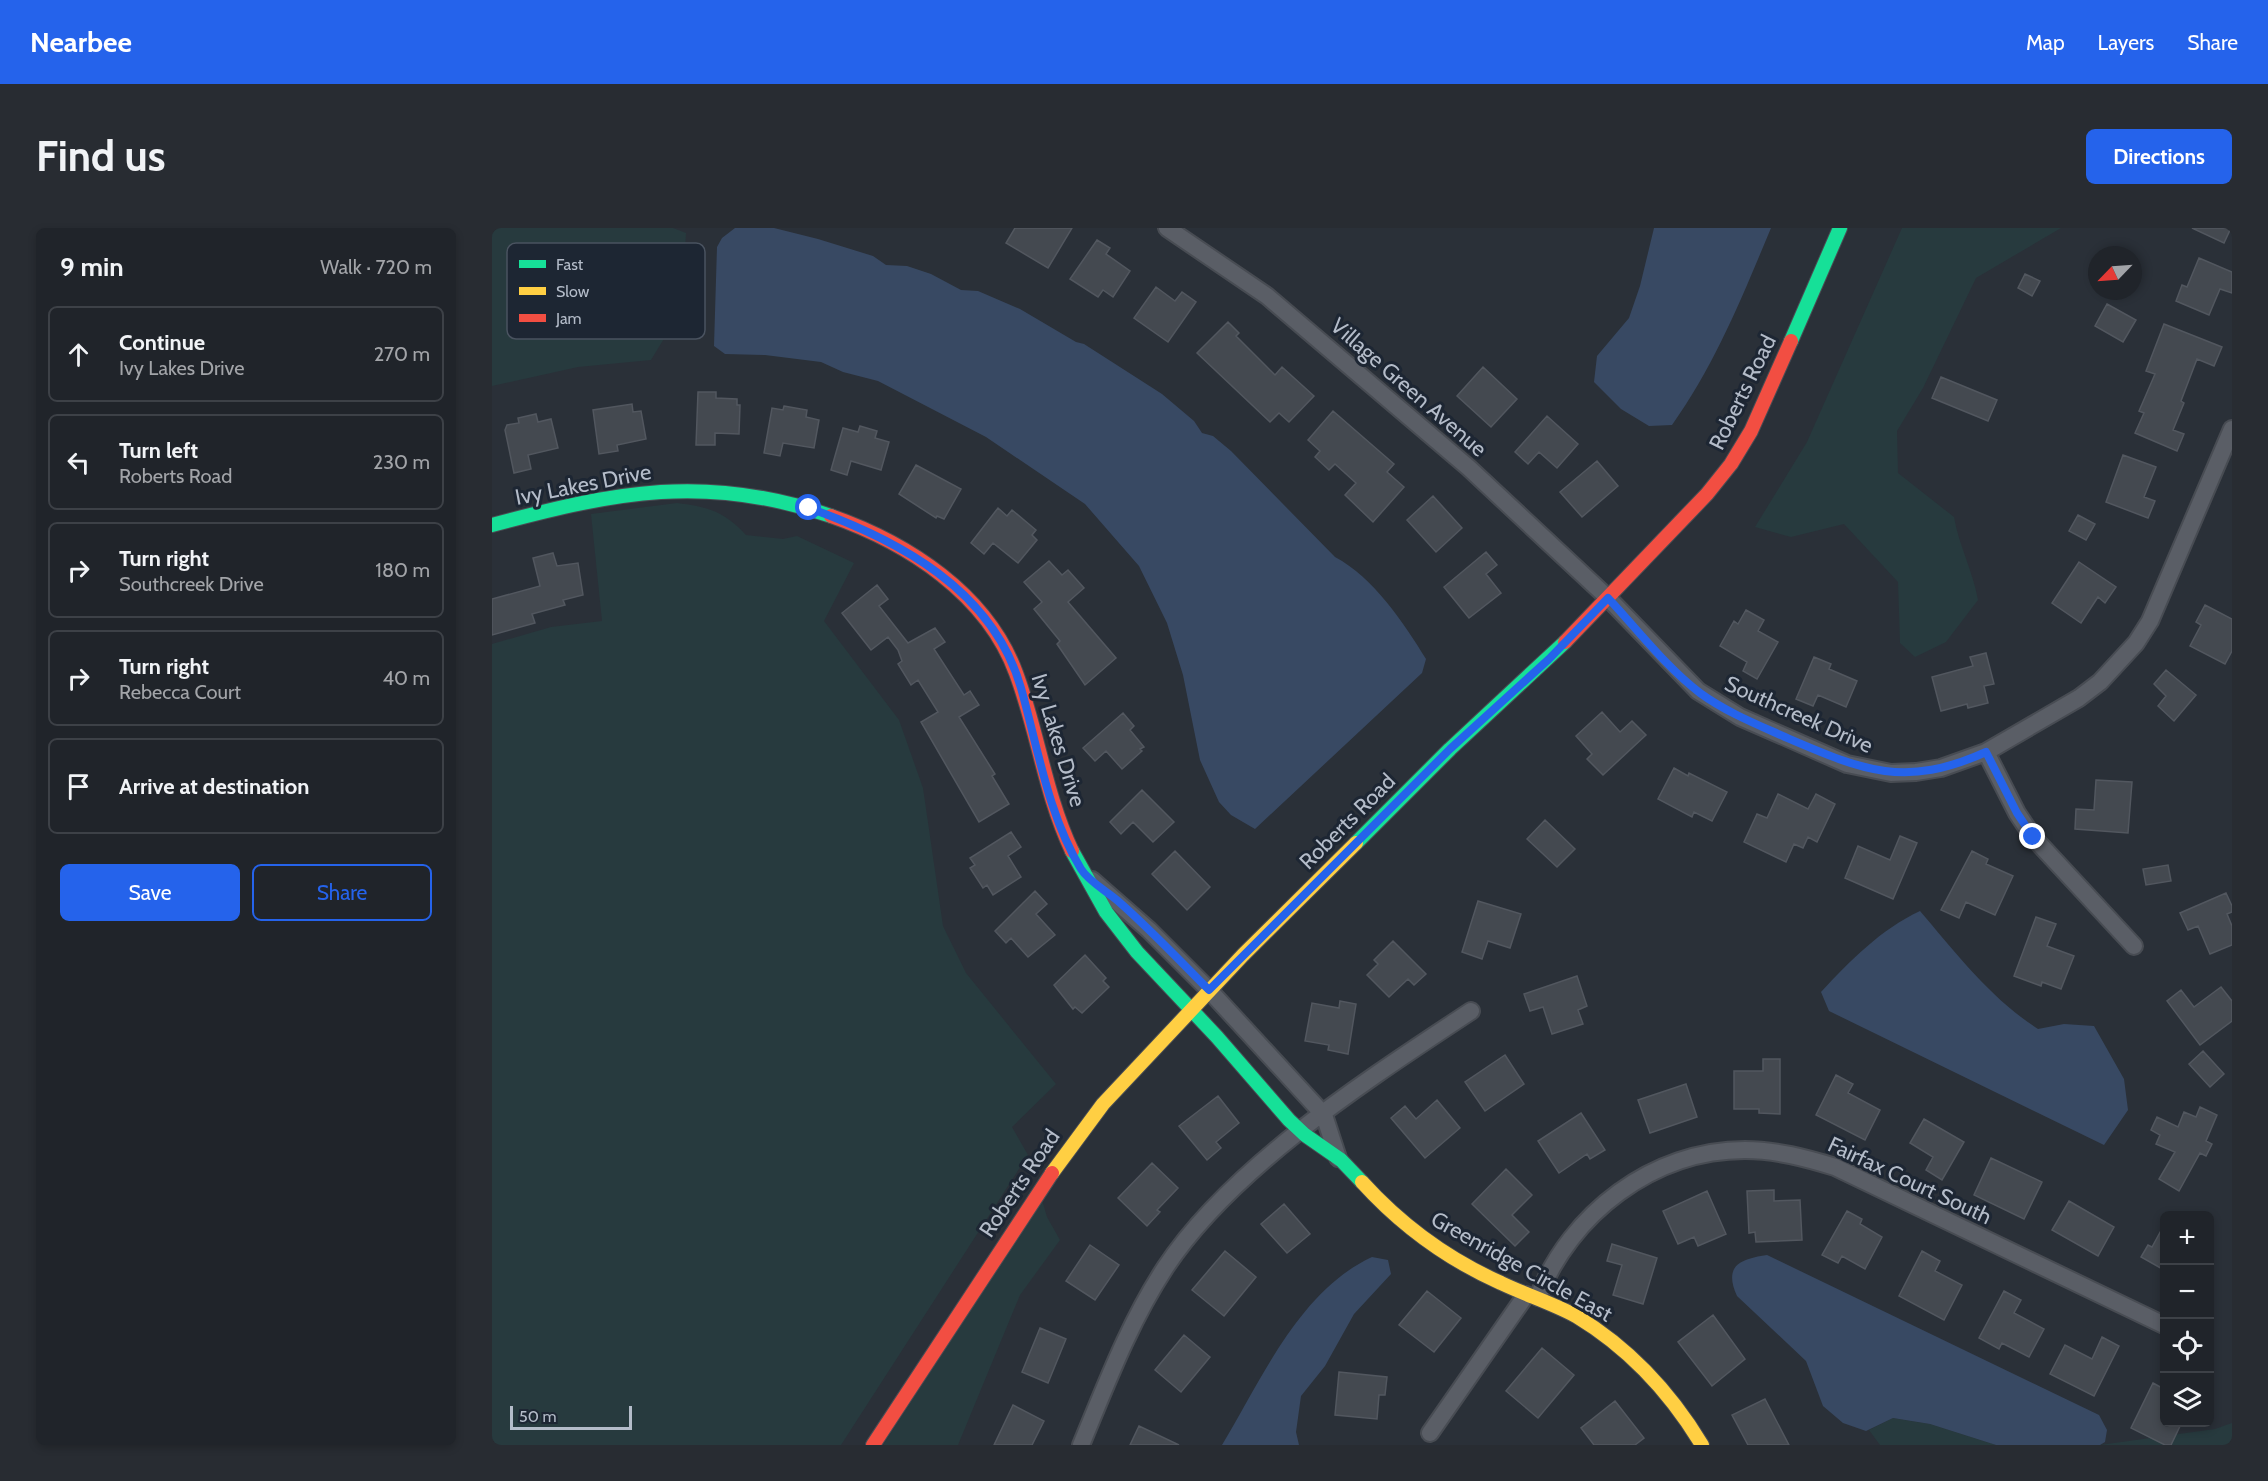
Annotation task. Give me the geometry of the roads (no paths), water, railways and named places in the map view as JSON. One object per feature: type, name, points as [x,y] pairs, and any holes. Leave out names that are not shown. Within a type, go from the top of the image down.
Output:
[{"type":"street","name":"Village Green Avenue","points":[[1167,228],[1267,296],[1358,372],[1469,468],[1608,598]]},
{"type":"street","name":"Roberts Road","points":[[873,1445],[1011,1231],[1084,1126],[1191,1008],[1450,749],[1549,659],[1707,494],[1731,464],[1762,407],[1840,228]]},
{"type":"street","name":"Southcreek Drive","points":[[1608,598],[1671,665],[1698,691],[1721,708],[1847,764],[1891,773],[1941,768],[1986,752],[2079,698],[2106,676],[2136,643],[2161,597],[2232,429]]},
{"type":"street","name":"Ivy Lakes Drive","points":[[492,525],[567,505],[631,493],[705,490],[743,494],[809,508],[871,533],[902,550],[960,590],[988,620],[999,637],[1021,685],[1054,808],[1082,872],[1109,919],[1191,1008]]},
{"type":"street","points":[[1986,752],[2017,813],[2033,837],[2134,946]]},
{"type":"street","name":"Ivy Lakes Drive","points":[[1082,872],[1142,922],[1209,990]]},
{"type":"street","name":"Greenridge Circle East","points":[[1209,990],[1324,1114],[1338,1158]]},
{"type":"street","name":"Greenridge Circle East","points":[[1191,1008],[1301,1132],[1338,1158],[1388,1209],[1437,1249],[1603,1334],[1628,1353],[1672,1400],[1702,1445]]},
{"type":"street","points":[[1081,1445],[1125,1341],[1165,1267],[1219,1202],[1324,1114],[1471,1011]]},
{"type":"street","name":"Fairfax Court South","points":[[1430,1433],[1532,1296],[1555,1259],[1589,1217],[1611,1197],[1653,1173],[1678,1162],[1705,1155],[1746,1150],[1776,1152],[1835,1167],[2160,1323]]},
{"type":"water","points":[[735,228],[774,228],[818,239],[873,256],[886,265],[907,266],[931,274],[961,290],[978,291],[1020,309],[1076,342],[1084,344],[1162,394],[1194,421],[1202,433],[1213,436],[1231,451],[1335,557],[1362,576],[1375,589],[1398,616],[1426,659],[1422,673],[1255,829],[1231,815],[1219,802],[1200,760],[1183,675],[1167,623],[1139,566],[1085,504],[986,437],[878,381],[843,372],[821,362],[765,355],[725,354],[714,346],[717,247],[722,238]]},
{"type":"water","points":[[1654,228],[1771,228],[1727,329],[1702,378],[1672,425],[1649,426],[1621,409],[1594,382],[1597,356],[1629,318],[1640,286]]},
{"type":"water","points":[[1920,911],[1960,959],[1989,989],[2038,1029],[2064,1024],[2094,1026],[2124,1079],[2128,1110],[2104,1145],[1829,1011],[1821,992],[1879,936]]},
{"type":"water","points":[[1767,1255],[2099,1415],[2107,1430],[2105,1442],[2100,1445],[1996,1445],[1930,1424],[1893,1418],[1866,1431],[1843,1423],[1823,1406],[1806,1361],[1737,1296],[1733,1286],[1733,1270],[1742,1262]]},
{"type":"water","points":[[1372,1257],[1388,1260],[1391,1274],[1354,1314],[1325,1366],[1301,1396],[1296,1432],[1299,1445],[1222,1445],[1268,1365],[1303,1314],[1323,1291],[1346,1272]]}]
